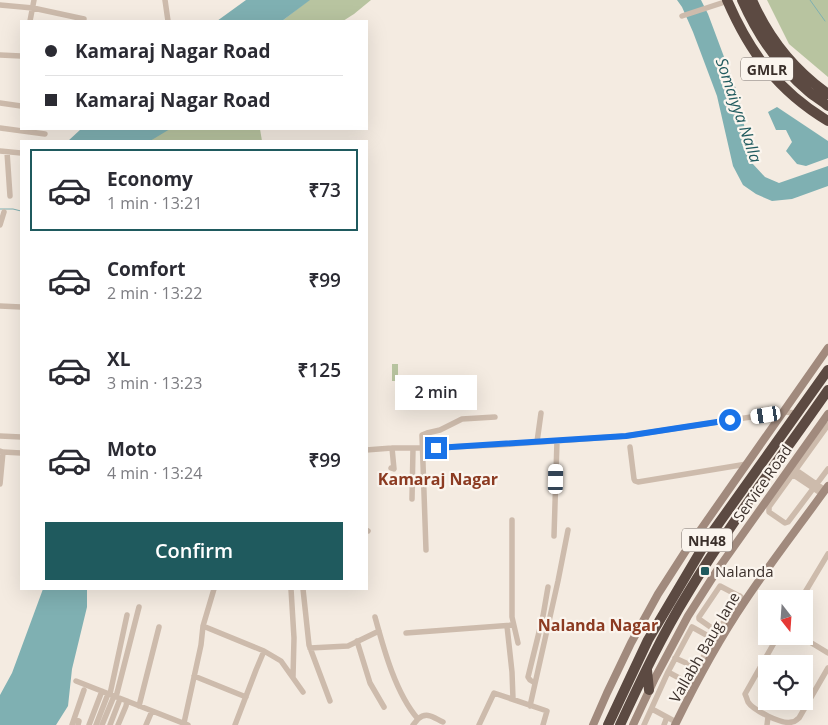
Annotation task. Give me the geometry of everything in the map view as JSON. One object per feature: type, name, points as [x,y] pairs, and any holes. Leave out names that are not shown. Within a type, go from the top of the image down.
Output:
[{"type":"highway","points":[[742,0],[758,32],[775,58],[796,81],[828,106]]},
{"type":"highway","name":"GMLR","points":[[752,0],[782,52],[803,74],[828,94]]},
{"type":"highway","name":"GMLR","points":[[727,1],[737,23],[764,66],[801,103],[828,121]]},
{"type":"highway","points":[[820,381],[828,366]]},
{"type":"highway","name":"NH48","points":[[608,725],[648,640],[709,537],[828,370]]},
{"type":"highway","name":"NH48","points":[[621,725],[659,645],[688,593],[721,542],[828,390]]},
{"type":"highway","points":[[688,593],[706,575],[828,400]]},
{"type":"highway","points":[[647,669],[650,690]]},
{"type":"highway","points":[[604,725],[614,712]]},
{"type":"street","points":[[30,20],[34,0]]},
{"type":"street","points":[[165,0],[168,20]]},
{"type":"street","points":[[683,16],[727,1]]},
{"type":"street","points":[[0,5],[32,8],[84,19]]},
{"type":"street","points":[[0,55],[20,56]]},
{"type":"street","points":[[0,103],[20,106]]},
{"type":"street","points":[[0,128],[45,134]]},
{"type":"street","points":[[10,196],[3,152],[20,153]]},
{"type":"street","points":[[0,225],[4,212]]},
{"type":"street","points":[[0,306],[20,307]]},
{"type":"street","points":[[593,725],[631,643],[658,594],[685,552],[828,348]]},
{"type":"street","points":[[368,450],[626,436],[784,412],[797,413]]},
{"type":"street","points":[[537,442],[541,413]]},
{"type":"street","name":"Service Road","points":[[633,725],[688,616],[718,569],[828,414]]},
{"type":"street","points":[[426,550],[421,437],[423,434],[434,432],[462,419],[495,417]]},
{"type":"street","points":[[827,429],[768,509],[769,512],[785,523],[788,522],[828,468]]},
{"type":"street","points":[[0,436],[20,436]]},
{"type":"street","points":[[554,536],[557,441]]},
{"type":"street","points":[[630,447],[634,479],[638,482],[747,464]]},
{"type":"street","points":[[391,468],[394,469],[392,448]]},
{"type":"street","points":[[412,448],[412,499]]},
{"type":"street","points":[[0,484],[2,451],[20,453]]},
{"type":"street","points":[[794,472],[815,486],[825,490]]},
{"type":"street","name":"Vallabh Baug lane","points":[[676,724],[718,637],[743,598],[825,490]]},
{"type":"street","points":[[512,520],[512,617],[510,626],[513,699]]},
{"type":"street","points":[[790,520],[799,526]]},
{"type":"street","points":[[530,706],[568,530]]},
{"type":"street","points":[[807,590],[827,558]]},
{"type":"street","points":[[718,637],[699,617],[720,586],[743,598]]},
{"type":"street","points":[[535,683],[528,677],[548,587]]},
{"type":"street","points":[[76,681],[186,724],[201,645],[202,626],[214,590]]},
{"type":"street","points":[[291,590],[294,638],[293,678]]},
{"type":"street","points":[[304,590],[310,648],[330,700]]},
{"type":"street","points":[[102,725],[114,696],[139,607]]},
{"type":"street","points":[[110,725],[127,615]]},
{"type":"street","points":[[375,618],[390,667],[410,709],[418,719]]},
{"type":"street","points":[[202,626],[264,651],[280,661],[304,692]]},
{"type":"street","points":[[406,633],[510,626]]},
{"type":"street","points":[[510,626],[518,643]]},
{"type":"street","points":[[139,706],[159,627]]},
{"type":"street","points":[[644,725],[668,672],[692,627],[718,637]]},
{"type":"street","points":[[310,648],[344,646],[379,631]]},
{"type":"street","points":[[675,658],[697,668],[718,637]]},
{"type":"street","points":[[357,642],[370,683],[384,707]]},
{"type":"street","points":[[813,644],[828,653]]},
{"type":"street","points":[[773,645],[745,694],[747,701],[768,717],[788,723],[794,722],[828,668]]},
{"type":"street","points":[[235,725],[264,651]]},
{"type":"street","points":[[668,672],[694,686]]},
{"type":"street","points":[[194,676],[246,697]]},
{"type":"street","points":[[73,722],[84,690]]},
{"type":"street","points":[[88,725],[102,691]]},
{"type":"street","points":[[479,725],[494,692],[547,711],[543,725]]},
{"type":"street","points":[[96,725],[114,696]]},
{"type":"street","points":[[118,725],[127,701]]},
{"type":"street","points":[[652,709],[676,724]]},
{"type":"street","points":[[146,725],[152,711]]},
{"type":"street","points":[[414,725],[418,719],[427,714],[443,722]]},
{"type":"street","points":[[664,725],[667,717]]},
{"type":"street","points":[[767,725],[768,717]]},
{"type":"street","points":[[73,722],[79,720],[78,725]]},
{"type":"green space","points":[[309,0],[371,0],[345,20],[283,20]]},
{"type":"green space","points":[[767,0],[828,0],[828,77],[789,44]]},
{"type":"green space","points":[[162,130],[260,130],[262,140],[147,140]]},
{"type":"green space","points":[[392,364],[398,364],[398,381],[392,381]]},
{"type":"water","points":[[246,0],[310,0],[283,20],[218,20]]},
{"type":"water","name":"Somaiyya Nalla","points":[[677,0],[701,0],[708,14],[739,97],[752,163],[765,177],[779,183],[828,166],[828,186],[792,199],[772,201],[756,194],[743,185],[733,166],[717,96],[693,32]]},
{"type":"water","points":[[777,107],[828,141],[828,158],[806,166],[797,164],[786,151],[792,142],[786,130],[776,130],[768,112]]},
{"type":"water","points":[[80,130],[168,130],[152,140],[69,140]]},
{"type":"water","points":[[43,590],[87,590],[87,607],[72,669],[68,706],[56,725],[0,725],[0,695],[12,673]]},
{"type":"waterway","points":[[810,0],[825,21]]},
{"type":"waterway","points":[[0,209],[20,211]]},
{"type":"place","name":"Nalanda","points":[[705,571]]},
{"type":"district","name":"Kamaraj Nagar","points":[[438,479]]},
{"type":"district","name":"Nalanda Nagar","points":[[598,625]]},
{"type":"route","points":[[436,448],[626,436],[730,420]]}]
